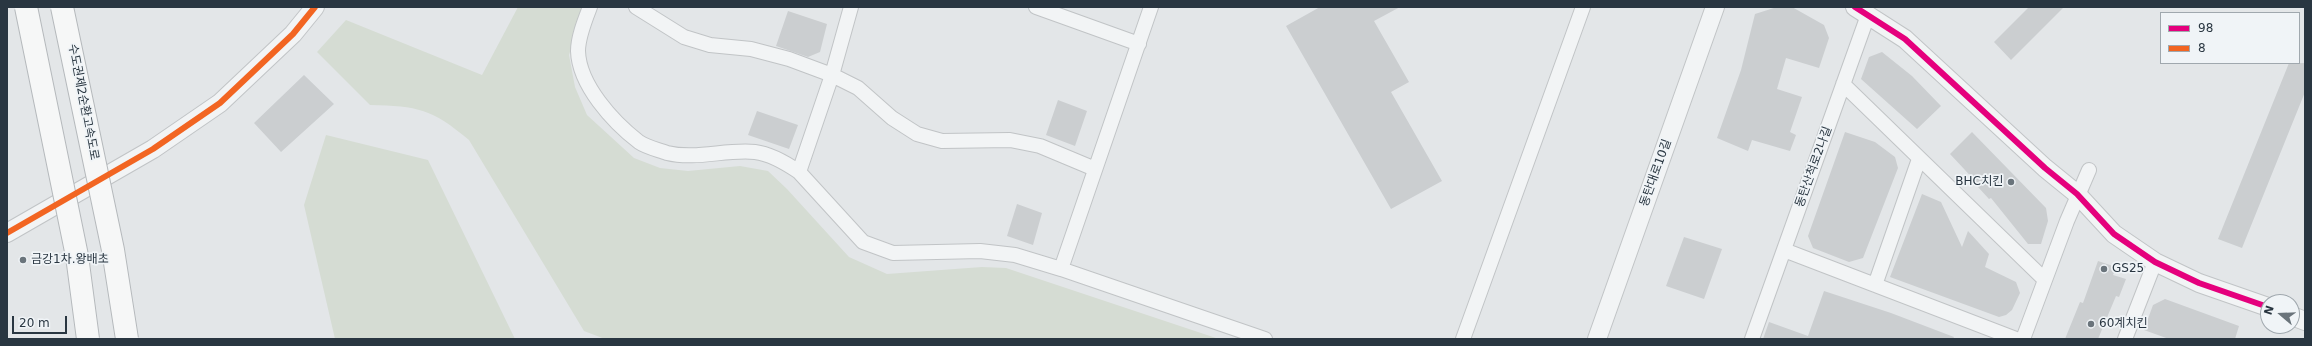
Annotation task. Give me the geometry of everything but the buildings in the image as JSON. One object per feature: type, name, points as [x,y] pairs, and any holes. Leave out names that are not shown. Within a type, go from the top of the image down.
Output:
[{"type":"highway","points":[[26,7],[77,256],[88,339]]},
{"type":"highway","name":"수도권제2순환고속도로","points":[[62,7],[113,250],[127,339]]},
{"type":"street","points":[[7,233],[153,149],[220,103],[293,34],[315,7]]},
{"type":"street","points":[[590,7],[583,26],[578,51],[585,80],[606,111],[640,142],[668,153],[696,155],[756,152],[779,159],[799,172],[863,242],[893,253],[980,251],[1015,255],[1061,269],[1265,339]]},
{"type":"street","points":[[636,7],[684,37],[710,45],[751,49],[789,59],[832,75],[858,88],[892,118],[917,134],[942,140],[982,139],[1018,142],[1040,146],[1095,169]]},
{"type":"street","points":[[799,172],[832,75],[851,7]]},
{"type":"street","points":[[1036,7],[1062,11],[1139,44]]},
{"type":"street","points":[[1061,269],[1151,7]]},
{"type":"street","points":[[1462,339],[1583,7]]},
{"type":"street","name":"동탄대로10길","points":[[1597,339],[1715,7]]},
{"type":"street","points":[[1861,11],[1905,39],[2045,168],[2077,194],[2114,234],[2155,262],[2199,283],[2260,305]]},
{"type":"street","name":"동탄산척로2나길","points":[[1752,339],[1843,84],[1861,11]]},
{"type":"street","points":[[1843,84],[2045,280]]},
{"type":"street","points":[[1875,285],[1919,159]]},
{"type":"street","points":[[2023,339],[2077,194],[2089,170]]},
{"type":"street","points":[[1784,250],[2016,339]]},
{"type":"street","points":[[2128,338],[2155,262]]},
{"type":"shaded area","points":[[518,7],[584,7],[569,55],[575,87],[587,115],[634,158],[660,168],[688,171],[740,166],[768,171],[787,189],[849,257],[887,274],[982,267],[1006,268],[1219,339],[605,339],[584,331],[469,140],[445,122],[424,111],[413,108],[370,105],[317,52],[346,20],[482,75]]},
{"type":"shaded area","points":[[326,135],[428,160],[515,339],[335,339],[304,205]]},
{"type":"transit line","name":"8","points":[[7,233],[153,149],[220,103],[293,34],[315,7]]},
{"type":"transit line","name":"98","points":[[1855,7],[1905,39],[2045,168],[2077,194],[2114,234],[2155,262],[2199,283],[2260,304]]},
{"type":"place","name":"BHC치킨","points":[[2011,182]]},
{"type":"place","name":"금강1차.왕배초","points":[[23,260]]},
{"type":"place","name":"GS25","points":[[2104,269]]},
{"type":"place","name":"60계치킨","points":[[2091,324]]}]
